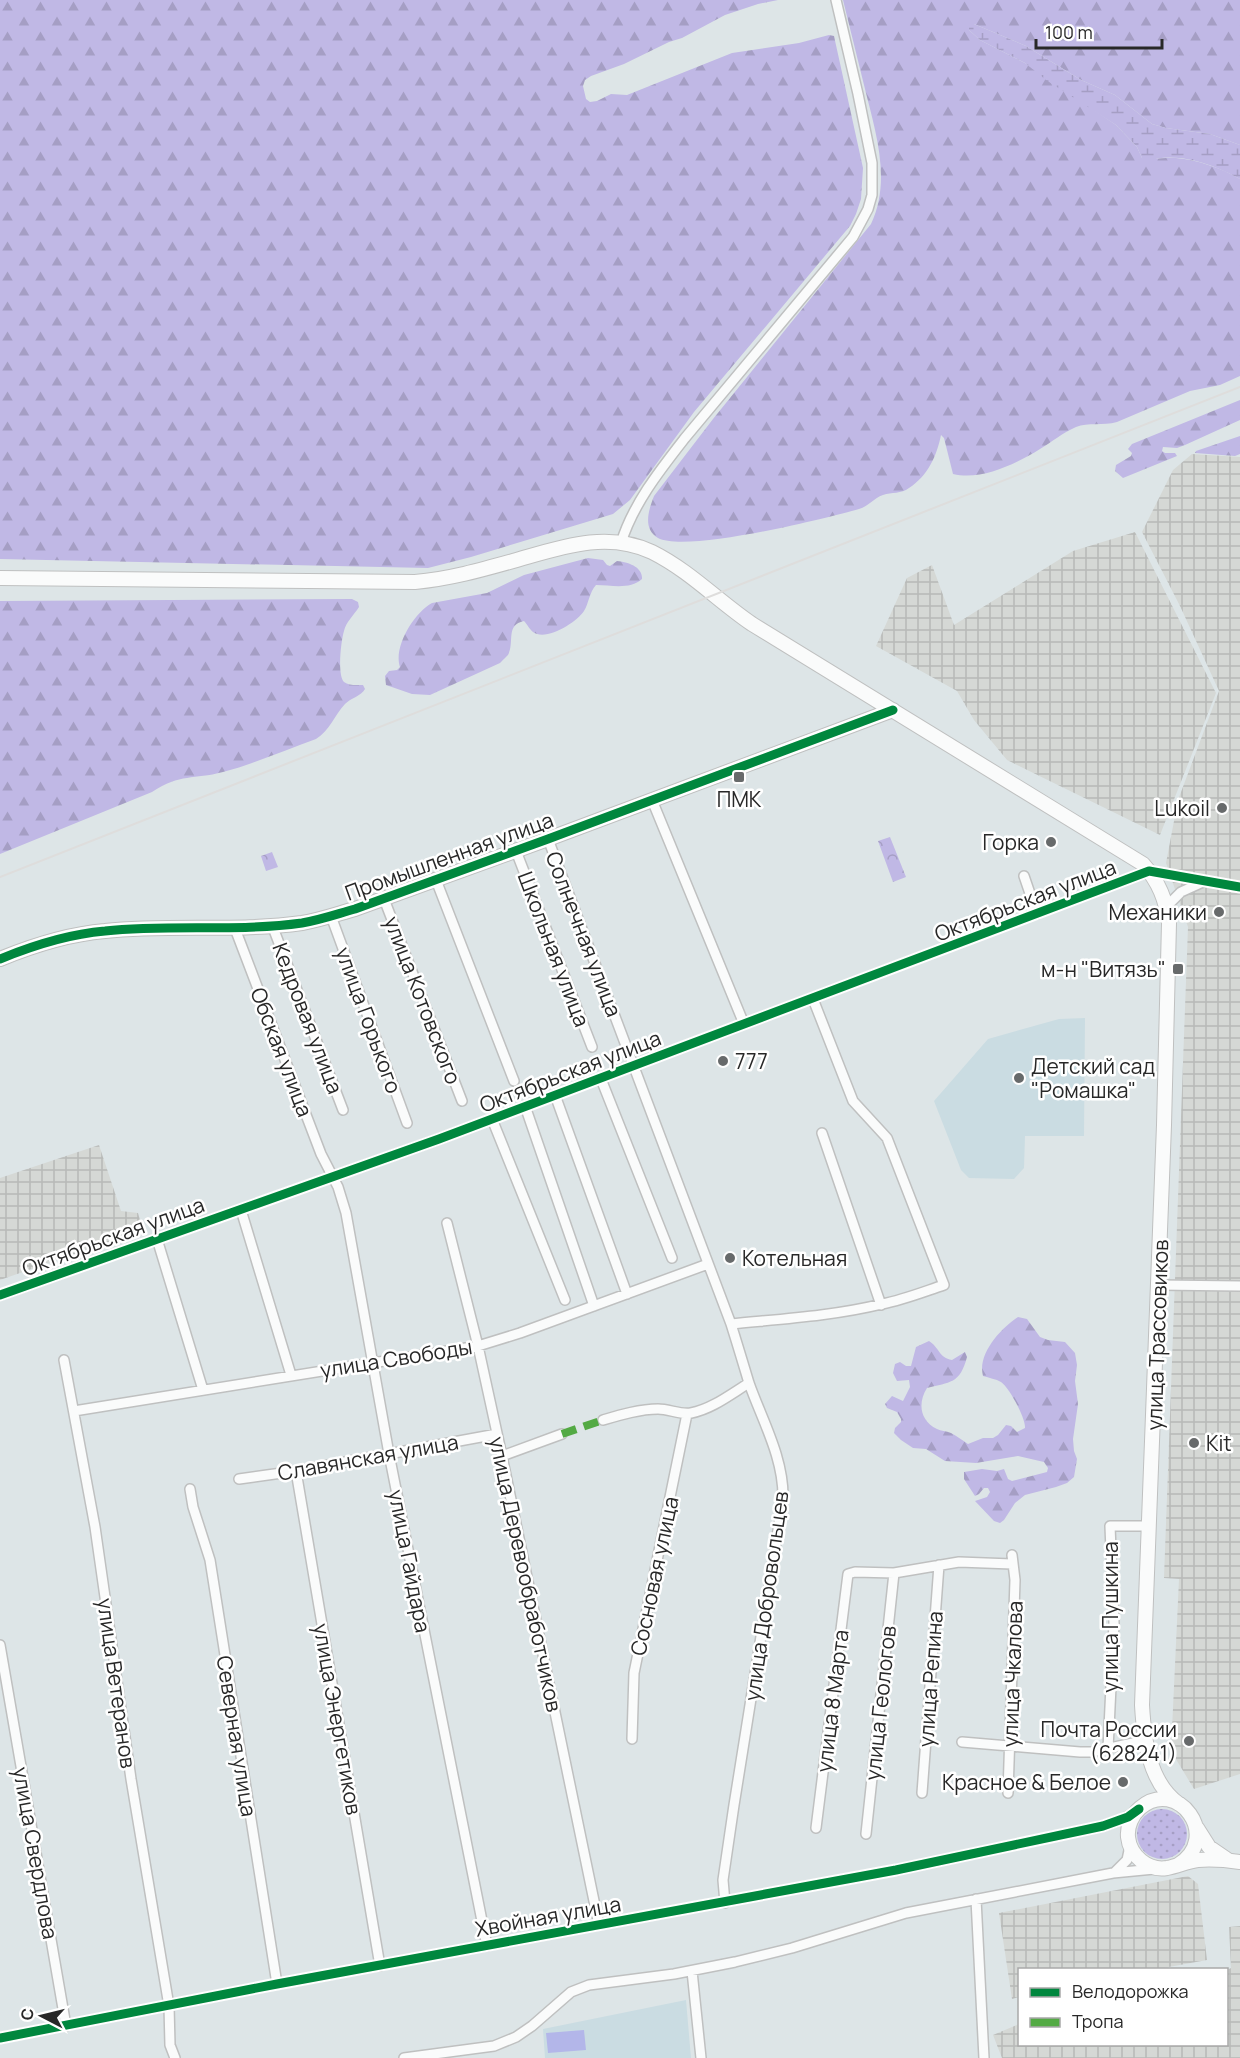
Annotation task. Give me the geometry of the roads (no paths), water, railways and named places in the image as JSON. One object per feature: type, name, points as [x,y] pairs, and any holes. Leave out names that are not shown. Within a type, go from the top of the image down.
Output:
[{"type":"main road","points":[[0,578],[415,582],[450,577],[576,544],[604,541],[647,550],[680,568],[740,616],[1131,855],[1149,871],[1167,906]]},
{"type":"main road","name":"Промышленная улица","points":[[0,959],[52,941],[105,931],[151,927],[272,925],[301,923],[330,916],[384,899],[549,839],[893,710]]},
{"type":"main road","name":"улица Трассовиков","points":[[1151,1763],[1142,1705],[1169,958],[1167,906]]},
{"type":"main road","points":[[1151,1763],[1163,1790],[1189,1812],[1209,1847],[1234,1861]]},
{"type":"main road","points":[[1151,1763],[1150,1793],[1130,1822],[1129,1843],[1134,1853],[1152,1867],[1160,1868],[1196,1860],[1234,1861]]},
{"type":"main road","points":[[1140,1808],[1150,1802],[1161,1800],[1179,1804]]},
{"type":"main road","points":[[1178,1865],[1187,1858],[1194,1846],[1197,1834],[1194,1820]]},
{"type":"street","points":[[621,543],[632,515],[684,438],[853,237],[868,209],[872,195],[872,163],[836,0]]},
{"type":"street","points":[[652,800],[744,1024]]},
{"type":"street","name":"Солнечная улица","points":[[549,839],[708,1264]]},
{"type":"street","name":"Школьная улица","points":[[516,851],[592,1047]]},
{"type":"street","points":[[1149,871],[1240,887]]},
{"type":"street","name":"Октябрьская улица","points":[[0,1295],[601,1079],[1149,871]]},
{"type":"street","points":[[1024,876],[1037,914]]},
{"type":"street","points":[[436,880],[514,1080]]},
{"type":"street","points":[[1167,906],[1181,892],[1205,882]]},
{"type":"street","name":"улица Котовского","points":[[384,899],[462,1101]]},
{"type":"street","name":"улица Горького","points":[[330,916],[407,1123]]},
{"type":"street","name":"Кедровая улица","points":[[272,925],[343,1110]]},
{"type":"street","name":"Обская улица","points":[[234,926],[321,1154],[333,1177]]},
{"type":"street","points":[[731,1324],[880,1305],[944,1285],[887,1138],[853,1101],[813,999]]},
{"type":"street","points":[[601,1079],[672,1258]]},
{"type":"street","points":[[555,1095],[627,1294]]},
{"type":"street","points":[[525,1106],[594,1306]]},
{"type":"street","points":[[492,1119],[565,1300]]},
{"type":"street","points":[[822,1133],[880,1305]]},
{"type":"street","name":"улица Гайдара","points":[[333,1177],[346,1213],[389,1454],[487,1946]]},
{"type":"street","points":[[241,1210],[291,1375]]},
{"type":"street","name":"улица Деревообработчиков","points":[[447,1223],[478,1346],[502,1456],[599,1925]]},
{"type":"street","points":[[157,1239],[203,1390]]},
{"type":"street","name":"улица Свободы","points":[[74,1411],[478,1346],[520,1333],[708,1264]]},
{"type":"street","name":"улица Добровольцев","points":[[708,1264],[781,1469],[783,1484],[783,1499],[723,1880],[724,1903]]},
{"type":"street","points":[[1158,1285],[1240,1286]]},
{"type":"street","name":"улица Ветеранов","points":[[64,1360],[93,1516],[131,1779],[170,2006],[170,2045],[175,2058]]},
{"type":"street","points":[[603,1420],[654,1409],[667,1409],[687,1414],[717,1403],[749,1383]]},
{"type":"street","name":"Сосновая улица","points":[[632,1739],[634,1673],[687,1414]]},
{"type":"street","name":"Славянская улица","points":[[239,1479],[296,1471],[497,1434]]},
{"type":"street","points":[[502,1456],[562,1434]]},
{"type":"street","name":"улица Энергетиков","points":[[296,1471],[380,1966]]},
{"type":"street","name":"Северная улица","points":[[190,1489],[193,1507],[210,1560],[277,1984]]},
{"type":"street","name":"улица Пушкина","points":[[1108,1749],[1114,1614],[1110,1526],[1150,1526]]},
{"type":"street","name":"улица Чкалова","points":[[939,1565],[1012,1560],[1015,1580],[1008,1793]]},
{"type":"street","points":[[894,1573],[939,1565]]},
{"type":"street","name":"улица Репина","points":[[922,1793],[939,1565]]},
{"type":"street","name":"улица 8 Марта","points":[[816,1828],[848,1574],[855,1572],[894,1573]]},
{"type":"street","name":"улица Геологов","points":[[866,1834],[894,1573]]},
{"type":"street","name":"улица Свердлова","points":[[0,1645],[66,2026]]},
{"type":"street","points":[[962,1742],[1080,1752],[1108,1749],[1147,1740]]},
{"type":"street","name":"Хвойная улица","points":[[0,2038],[277,1984],[896,1870],[1102,1826],[1123,1819],[1140,1808]]},
{"type":"street","points":[[1102,1826],[1120,1831],[1129,1843],[1127,1860],[1113,1873]]},
{"type":"street","points":[[404,2058],[478,2053],[506,2043],[531,2026],[560,2000],[580,1988],[692,1971],[776,1953],[897,1916],[976,1899],[1113,1873],[1160,1868]]},
{"type":"street","points":[[976,1899],[984,2058]]},
{"type":"street","points":[[692,1971],[701,2058]]},
{"type":"railway","points":[[0,877],[1240,387]]},
{"type":"place","name":"ПМК","points":[[739,777]]},
{"type":"place","name":"Lukoil","points":[[1222,808]]},
{"type":"place","name":"Горка","points":[[1051,842]]},
{"type":"place","name":"Механики","points":[[1219,912]]},
{"type":"place","name":"м-н \"Витязь\"","points":[[1178,969]]},
{"type":"place","name":"777","points":[[723,1061]]},
{"type":"place","name":"Детский сад \"Ромашка\"","points":[[1019,1078]]},
{"type":"place","name":"Котельная","points":[[730,1258]]},
{"type":"place","name":"Kit","points":[[1194,1443]]},
{"type":"place","name":"Почта России (628241)","points":[[1189,1741]]},
{"type":"place","name":"Красное & Белое","points":[[1123,1782]]}]
